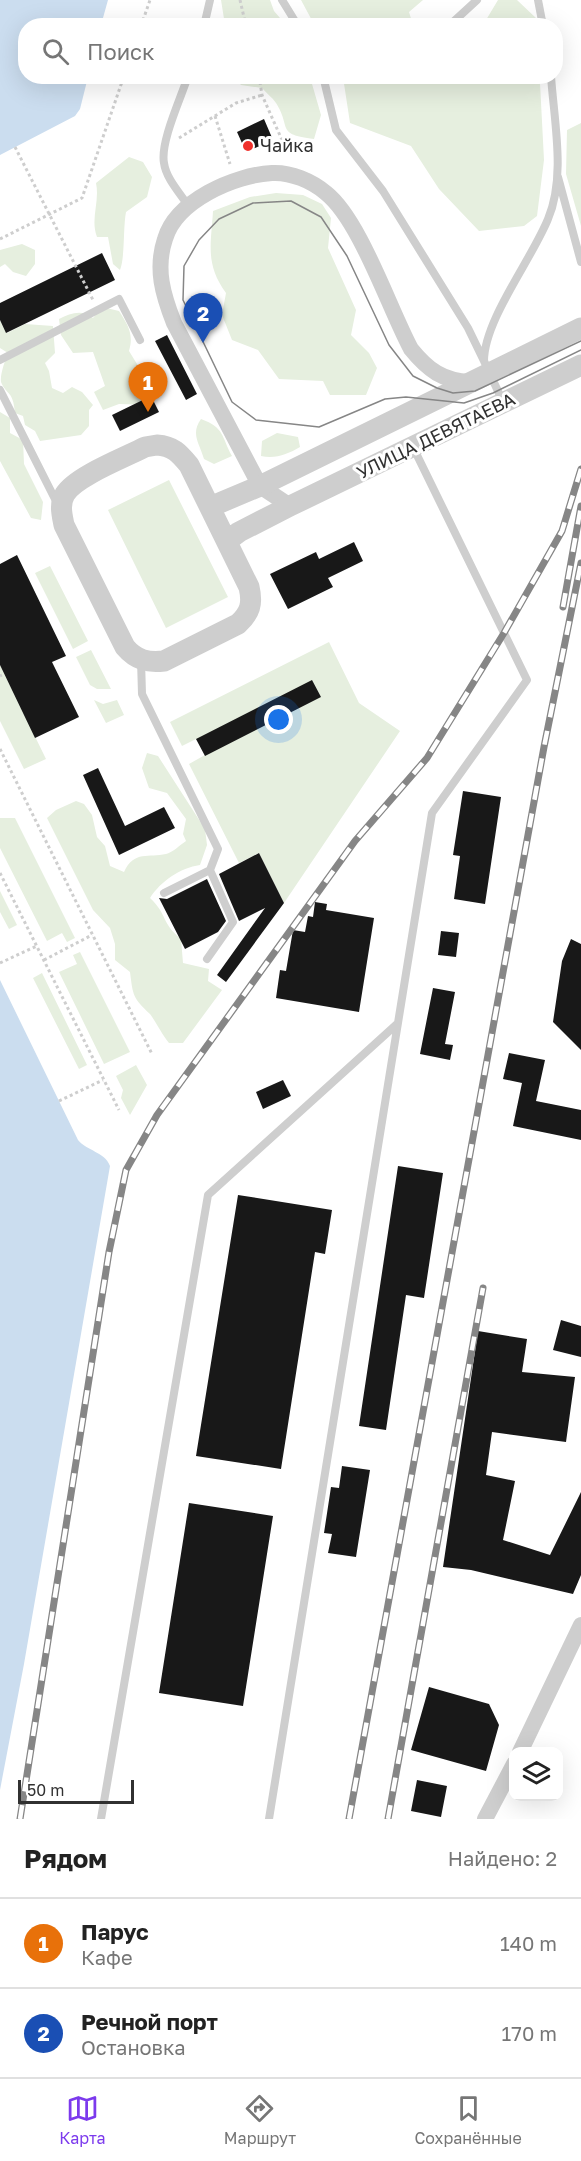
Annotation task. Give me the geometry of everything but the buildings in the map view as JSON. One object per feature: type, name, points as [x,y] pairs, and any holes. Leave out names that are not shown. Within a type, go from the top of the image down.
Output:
[{"type":"street","points":[[290,506],[260,486],[174,323],[164,299],[159,269],[165,237],[187,204],[241,177],[273,172],[296,176],[315,185],[335,202],[354,230],[411,349],[422,363],[446,380],[481,372]]},
{"type":"street","name":"УЛИЦА ДЕВЯТАЕВА","points":[[210,507],[260,486],[481,372],[581,328]]},
{"type":"street","name":"УЛИЦА ДЕВЯТАЕВА","points":[[227,541],[239,532],[290,506],[581,365]]},
{"type":"street","points":[[157,445],[169,446],[178,452],[189,465],[210,507],[249,587],[252,599],[247,616],[238,624],[164,661],[152,663],[141,660],[131,655],[125,647],[64,525],[61,510],[64,495],[74,484],[145,447],[157,445]]},
{"type":"street","points":[[522,1747],[581,1625]]},
{"type":"street","points":[[485,1819],[509,1772]]},
{"type":"lane","points":[[206,18],[210,0]]},
{"type":"lane","points":[[282,0],[293,18]]},
{"type":"lane","points":[[457,18],[477,0]]},
{"type":"lane","points":[[538,0],[541,18]]},
{"type":"lane","points":[[185,84],[165,146],[163,163],[169,177],[187,204]]},
{"type":"lane","points":[[325,84],[336,130],[383,191],[468,328],[481,372],[503,403]]},
{"type":"lane","points":[[481,372],[489,338],[549,218],[556,171],[551,84]]},
{"type":"lane","points":[[556,171],[581,262]]},
{"type":"lane","points":[[0,360],[119,299],[141,340]]},
{"type":"lane","points":[[0,390],[43,479],[61,510]]},
{"type":"lane","points":[[269,1819],[432,813],[527,680],[413,447]]},
{"type":"lane","points":[[141,660],[142,694],[218,849],[210,870],[164,892]]},
{"type":"lane","points":[[207,959],[233,922],[210,870]]},
{"type":"lane","points":[[101,1819],[208,1195],[398,1023]]},
{"type":"path","points":[[144,18],[150,0]]},
{"type":"path","points":[[240,0],[244,18]]},
{"type":"path","points":[[0,239],[82,198],[121,84]]},
{"type":"path","points":[[260,84],[262,95],[286,149]]},
{"type":"path","points":[[165,146],[236,103],[262,95]]},
{"type":"path","points":[[214,116],[230,164]]},
{"type":"path","points":[[15,147],[98,310]]},
{"type":"path","points":[[0,749],[152,1054]]},
{"type":"path","points":[[0,873],[120,1110]]},
{"type":"path","points":[[44,960],[92,935]]},
{"type":"path","points":[[0,963],[36,946]]},
{"type":"path","points":[[59,1101],[103,1080]]},
{"type":"green space","points":[[221,0],[270,0],[274,11],[280,18],[224,18]]},
{"type":"green space","points":[[301,0],[423,0],[409,12],[411,18],[311,18]]},
{"type":"green space","points":[[498,0],[517,0],[536,18],[487,18]]},
{"type":"green space","points":[[312,84],[321,115],[314,139],[289,132],[276,103],[262,88],[241,85]]},
{"type":"green space","points":[[344,84],[540,84],[544,160],[537,216],[524,226],[479,231],[439,189],[411,146],[350,123]]},
{"type":"green space","points":[[581,123],[581,226],[566,174],[567,130]]},
{"type":"green space","points":[[129,157],[143,162],[152,177],[147,197],[126,212],[120,270],[113,264],[108,237],[97,237],[95,230],[96,183]]},
{"type":"green space","points":[[276,193],[303,195],[322,204],[331,218],[328,248],[356,310],[351,335],[369,353],[377,368],[366,395],[330,395],[323,381],[279,379],[258,350],[232,340],[222,315],[226,293],[219,283],[212,263],[213,211],[250,197]]},
{"type":"green space","points":[[22,244],[35,250],[35,264],[26,276],[13,272],[5,264],[0,267],[0,250]]},
{"type":"green space","points":[[102,307],[119,311],[127,325],[131,340],[129,351],[137,364],[151,377],[153,391],[149,405],[119,404],[103,410],[94,392],[105,386],[93,352],[73,353],[61,335],[59,319],[76,313],[93,318]]},
{"type":"green space","points":[[0,320],[7,333],[25,324],[53,326],[55,353],[45,363],[52,388],[63,393],[72,387],[82,392],[93,405],[89,410],[89,426],[81,435],[40,441],[35,431],[25,425],[23,416],[15,413],[11,397],[1,382],[8,353],[0,348]]},
{"type":"green space","points":[[0,412],[10,418],[10,433],[23,440],[24,464],[43,502],[41,520],[31,518],[0,461]]},
{"type":"green space","points":[[201,419],[218,429],[232,456],[214,464],[204,459],[196,434]]},
{"type":"green space","points":[[277,433],[298,437],[300,447],[282,455],[261,456],[262,441]]},
{"type":"green space","points":[[169,480],[228,597],[166,628],[108,510]]},
{"type":"green space","points":[[50,566],[88,641],[73,649],[35,573]]},
{"type":"green space","points":[[329,642],[359,703],[400,731],[284,903],[259,853],[239,863],[189,764],[205,755],[196,739],[182,746],[170,722]]},
{"type":"green space","points":[[91,650],[111,689],[97,689],[90,685],[76,657]]},
{"type":"green space","points":[[0,665],[46,759],[24,769],[0,721]]},
{"type":"green space","points":[[94,700],[103,704],[117,700],[124,715],[106,723]]},
{"type":"green space","points":[[147,753],[158,756],[205,829],[207,845],[200,865],[172,876],[150,898],[160,909],[170,928],[181,939],[183,963],[209,969],[208,981],[222,990],[183,1043],[169,1043],[150,1014],[137,1000],[133,992],[130,972],[115,960],[115,944],[110,928],[93,910],[47,818],[56,810],[76,801],[84,804],[92,815],[97,837],[105,846],[110,866],[124,872],[132,860],[173,851],[186,841],[183,834],[186,819],[167,793],[149,788],[142,768]]},
{"type":"green space","points":[[0,818],[15,818],[75,938],[67,942],[62,933],[47,941],[0,848]]},
{"type":"green space","points":[[0,891],[17,925],[9,929],[0,912]]},
{"type":"green space","points":[[80,952],[130,1052],[104,1064],[59,972],[77,964],[73,955]]},
{"type":"green space","points":[[42,973],[87,1065],[79,1069],[33,978]]},
{"type":"green space","points":[[136,1065],[147,1085],[130,1115],[121,1098],[123,1090],[116,1076]]},
{"type":"water","points":[[0,0],[108,0],[103,18],[18,18],[18,84],[86,84],[80,109],[75,116],[0,155]]},
{"type":"water","points":[[0,980],[78,1140],[108,1161],[110,1166],[0,1790]]},
{"type":"tram line","points":[[581,341],[475,391],[453,393],[437,388],[413,376],[389,345],[347,256],[321,217],[291,201],[253,203],[219,219],[199,240],[184,266],[183,300],[232,402],[256,420],[319,427],[385,399],[406,397],[464,403],[493,393],[581,350]]},
{"type":"railway","points":[[20,1819],[109,1252],[126,1170],[157,1115],[355,841],[427,758],[504,633],[562,531],[581,469]]},
{"type":"railway","points":[[563,607],[581,506]]},
{"type":"railway","points":[[349,1819],[544,747],[581,563]]},
{"type":"railway","points":[[388,1819],[483,1288]]},
{"type":"place","name":"Чайка","points":[[248,146]]},
{"type":"place","name":"Речной порт","points":[[203,343]]},
{"type":"place","name":"Парус","points":[[148,412]]}]
